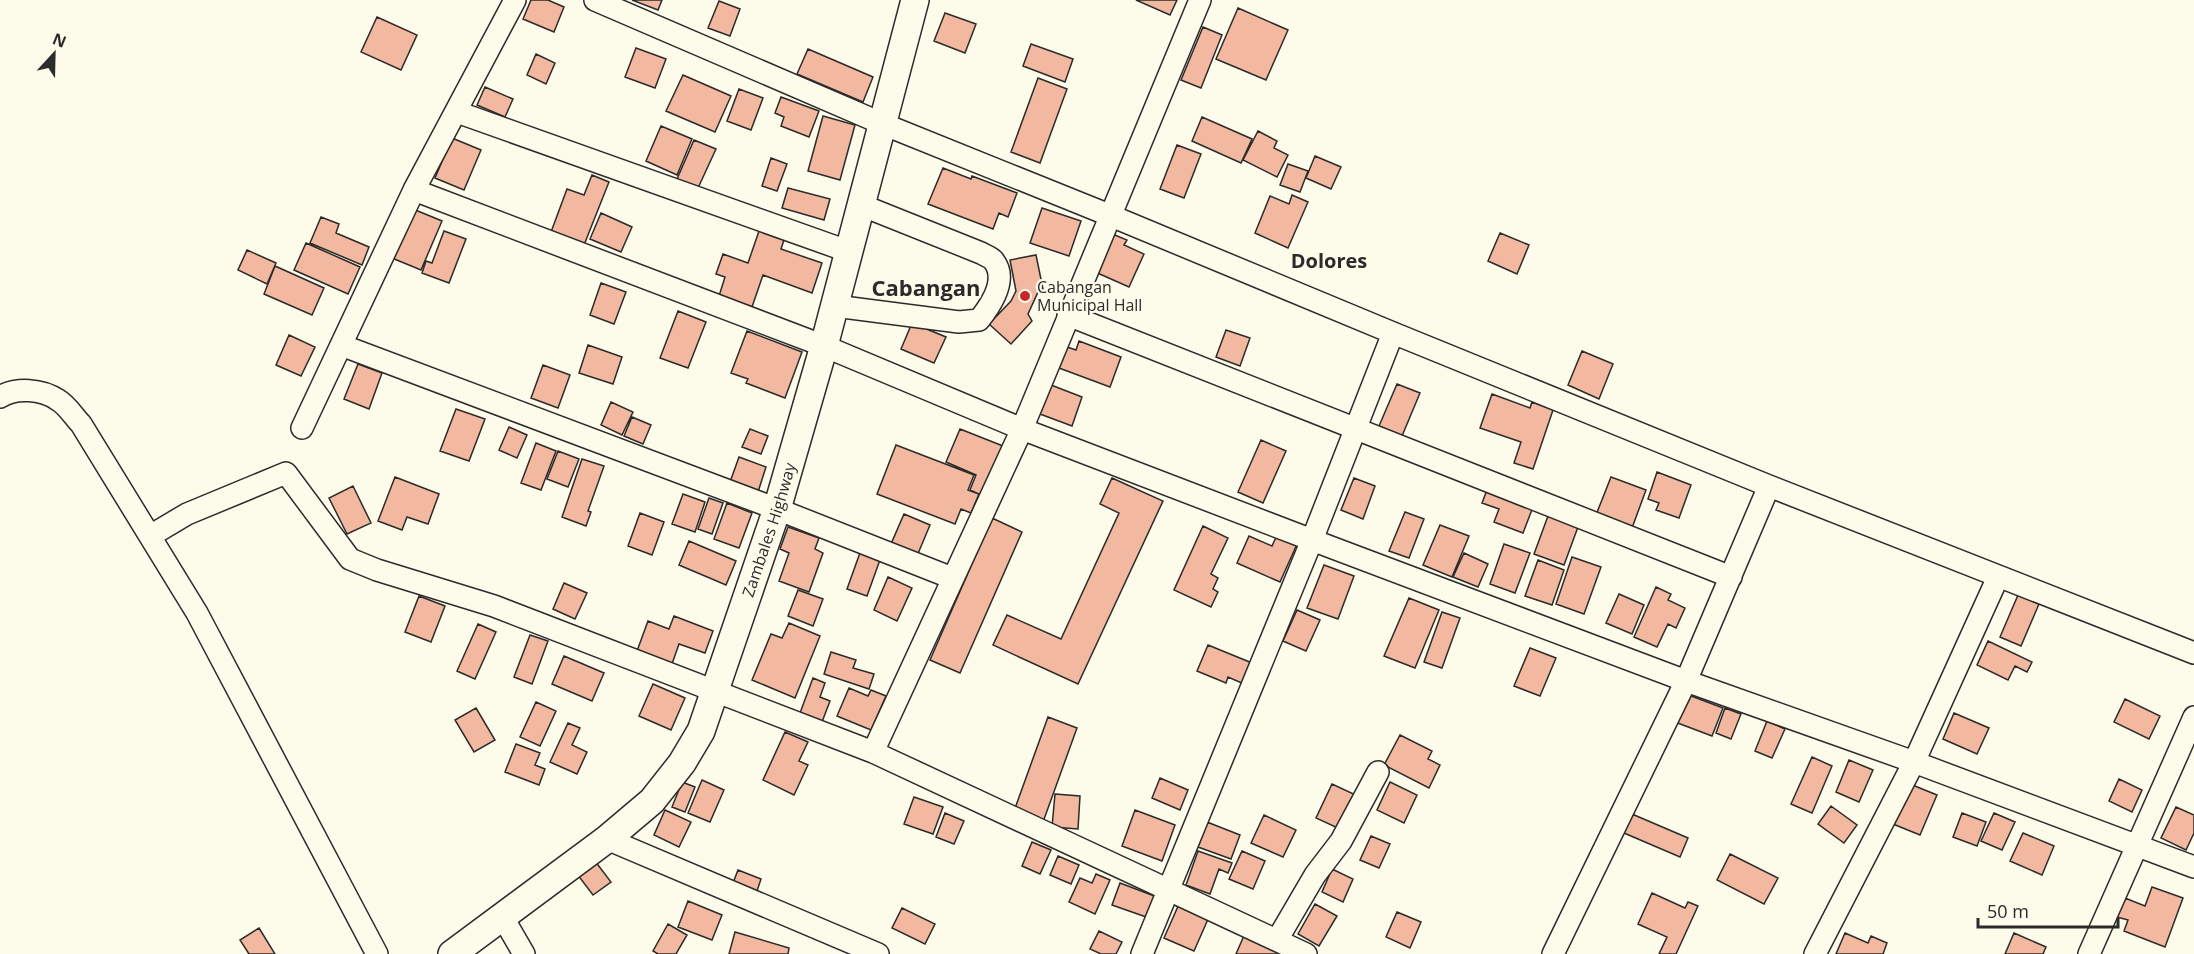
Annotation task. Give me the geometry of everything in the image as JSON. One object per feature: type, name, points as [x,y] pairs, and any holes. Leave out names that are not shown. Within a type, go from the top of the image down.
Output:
[{"type":"main road","name":"Zambales Highway","points":[[452,954],[607,839],[652,801],[682,764],[701,731],[777,509],[850,252],[915,0]]},
{"type":"street","points":[[302,428],[414,190],[515,0]]},
{"type":"street","points":[[595,0],[883,124],[1393,333],[1769,486],[2194,652]]},
{"type":"street","points":[[873,752],[1022,429],[1200,0]]},
{"type":"street","points":[[457,112],[850,252]]},
{"type":"street","points":[[414,190],[824,346],[1022,429],[1312,540],[1686,681],[1914,762],[2194,867]]},
{"type":"street","points":[[835,306],[959,322],[979,320],[999,287],[999,273],[993,260],[861,204]]},
{"type":"street","points":[[1068,315],[1731,577]]},
{"type":"street","points":[[1142,954],[1312,540],[1393,333]]},
{"type":"street","points":[[341,345],[777,509],[952,578]]},
{"type":"street","points":[[0,397],[10,390],[32,391],[58,400],[81,424],[197,613],[377,954]]},
{"type":"street","points":[[150,537],[187,514],[286,473],[350,559],[377,570],[494,606],[873,752],[1306,954]]},
{"type":"street","points":[[1553,954],[1686,681],[1769,486]]},
{"type":"street","points":[[1815,954],[1914,762],[1998,577]]},
{"type":"street","points":[[2089,954],[2194,717]]},
{"type":"street","points":[[1276,940],[1315,875],[1341,841],[1378,772]]},
{"type":"street","points":[[607,839],[878,954]]},
{"type":"street","points":[[502,916],[524,954]]},
{"type":"building","points":[[531,0],[548,0],[564,7],[554,32],[523,19]]},
{"type":"building","points":[[632,0],[662,0],[658,10]]},
{"type":"building","points":[[1136,0],[1177,0],[1170,15]]},
{"type":"building","points":[[719,1],[740,9],[730,36],[708,28]]},
{"type":"building","points":[[1238,8],[1288,30],[1266,80],[1216,59]]},
{"type":"building","points":[[945,13],[976,24],[965,53],[934,41]]},
{"type":"building","points":[[377,17],[417,35],[401,70],[361,52]]},
{"type":"building","points":[[1203,27],[1222,35],[1201,88],[1181,80]]},
{"type":"building","points":[[1031,44],[1073,59],[1065,82],[1023,66]]},
{"type":"building","points":[[636,48],[666,59],[655,88],[625,77]]},
{"type":"building","points":[[808,49],[873,77],[863,102],[797,74]]},
{"type":"building","points":[[536,54],[555,63],[546,84],[527,75]]},
{"type":"building","points":[[683,75],[731,96],[715,132],[666,111]]},
{"type":"building","points":[[1038,78],[1067,89],[1040,163],[1011,152]]},
{"type":"building","points":[[485,87],[513,99],[505,117],[477,105]]},
{"type":"building","points":[[739,89],[763,98],[751,130],[727,121]]},
{"type":"building","points":[[781,97],[819,111],[809,137],[781,126],[784,117],[775,113]]},
{"type":"building","points":[[823,116],[855,125],[840,180],[808,171]]},
{"type":"building","points":[[1202,117],[1252,139],[1241,163],[1192,141]]},
{"type":"building","points":[[661,126],[692,139],[677,175],[646,161]]},
{"type":"building","points":[[1258,131],[1277,141],[1274,148],[1288,155],[1277,177],[1243,160]]},
{"type":"building","points":[[452,138],[481,150],[464,190],[435,178]]},
{"type":"building","points":[[694,140],[716,149],[698,188],[677,179]]},
{"type":"building","points":[[1177,145],[1201,154],[1184,198],[1160,189]]},
{"type":"building","points":[[1315,156],[1341,167],[1331,189],[1306,178]]},
{"type":"building","points":[[771,158],[787,164],[777,191],[762,186]]},
{"type":"building","points":[[1288,164],[1308,171],[1300,192],[1280,185]]},
{"type":"building","points":[[943,168],[1017,193],[1008,217],[999,213],[993,229],[928,204]]},
{"type":"building","points":[[592,175],[609,182],[584,245],[551,232],[567,189],[584,195]]},
{"type":"building","points":[[788,188],[830,199],[824,220],[782,208]]},
{"type":"building","points":[[1292,195],[1308,202],[1288,248],[1255,233],[1270,196],[1289,204]]},
{"type":"building","points":[[1042,208],[1081,221],[1069,256],[1030,243]]},
{"type":"building","points":[[413,209],[442,221],[421,270],[392,258]]},
{"type":"building","points":[[601,213],[632,227],[621,252],[590,239]]},
{"type":"building","points":[[321,217],[339,224],[336,233],[369,247],[362,265],[310,243]]},
{"type":"building","points":[[444,231],[466,239],[449,283],[422,273],[426,261],[432,263]]},
{"type":"building","points":[[759,231],[784,240],[781,249],[822,263],[812,293],[763,275],[752,307],[719,296],[725,277],[716,274],[723,254],[748,263]]},
{"type":"building","points":[[1110,233],[1127,240],[1124,245],[1144,254],[1129,287],[1093,271]]},
{"type":"building","points":[[1500,233],[1529,245],[1517,274],[1488,261]]},
{"type":"building","points":[[306,243],[360,267],[348,294],[294,270]]},
{"type":"building","points":[[247,250],[276,263],[267,284],[238,270]]},
{"type":"building","name":"Cabangan Municipal Hall","points":[[1036,255],[1043,289],[1039,290],[1028,314],[1032,321],[1011,344],[989,324],[1011,301],[1016,291],[1010,260]]},
{"type":"building","points":[[275,266],[324,288],[312,315],[264,294]]},
{"type":"building","points":[[601,283],[626,292],[614,324],[590,315]]},
{"type":"building","points":[[678,311],[706,322],[688,368],[660,358]]},
{"type":"building","points":[[912,323],[946,337],[934,363],[901,349]]},
{"type":"building","points":[[1226,330],[1250,338],[1240,366],[1216,357]]},
{"type":"building","points":[[747,331],[802,352],[785,398],[746,383],[748,379],[731,373]]},
{"type":"building","points":[[289,335],[315,347],[301,376],[276,365]]},
{"type":"building","points":[[1079,341],[1121,357],[1110,387],[1059,368],[1067,347],[1076,350]]},
{"type":"building","points":[[588,345],[622,357],[613,384],[579,373]]},
{"type":"building","points":[[1582,351],[1613,364],[1599,399],[1568,385]]},
{"type":"building","points":[[358,364],[382,373],[369,409],[344,399]]},
{"type":"building","points":[[543,365],[570,375],[558,408],[531,398]]},
{"type":"building","points":[[1397,384],[1420,393],[1402,436],[1379,426]]},
{"type":"building","points":[[1051,385],[1082,397],[1072,426],[1040,414]]},
{"type":"building","points":[[1492,394],[1530,408],[1532,402],[1553,410],[1533,469],[1514,463],[1521,442],[1480,428]]},
{"type":"building","points":[[611,402],[633,412],[622,435],[601,425]]},
{"type":"building","points":[[456,409],[485,419],[469,461],[440,451]]},
{"type":"building","points":[[632,417],[651,425],[643,444],[624,436]]},
{"type":"building","points":[[509,427],[527,435],[517,458],[499,450]]},
{"type":"building","points":[[750,429],[768,436],[761,454],[742,447]]},
{"type":"building","points":[[960,429],[1003,446],[983,496],[970,490],[976,475],[946,462]]},
{"type":"building","points":[[1261,440],[1286,451],[1263,503],[1238,492]]},
{"type":"building","points":[[536,443],[556,451],[541,490],[521,483]]},
{"type":"building","points":[[896,445],[974,475],[968,490],[979,494],[971,513],[961,509],[955,524],[877,494]]},
{"type":"building","points":[[558,451],[579,459],[568,487],[547,479]]},
{"type":"building","points":[[739,457],[766,467],[758,492],[730,482]]},
{"type":"building","points":[[582,459],[604,466],[588,511],[591,512],[586,526],[562,517]]},
{"type":"building","points":[[1657,472],[1691,485],[1679,518],[1656,510],[1659,503],[1648,499]]},
{"type":"building","points":[[395,477],[439,494],[428,524],[407,517],[402,530],[378,521]]},
{"type":"building","points":[[1611,477],[1646,490],[1632,528],[1596,515]]},
{"type":"building","points":[[1112,478],[1163,501],[1078,684],[993,645],[1007,615],[1061,639],[1119,513],[1100,504]]},
{"type":"building","points":[[1354,478],[1375,486],[1363,519],[1341,510]]},
{"type":"building","points":[[353,486],[371,523],[347,534],[329,498]]},
{"type":"building","points":[[1487,490],[1533,507],[1523,533],[1494,522],[1499,509],[1482,503]]},
{"type":"building","points":[[683,494],[705,502],[695,532],[672,524]]},
{"type":"building","points":[[709,498],[723,503],[712,534],[698,529]]},
{"type":"building","points":[[727,503],[752,513],[739,548],[714,539]]},
{"type":"building","points":[[1405,512],[1424,519],[1409,558],[1389,551]]},
{"type":"building","points":[[640,513],[664,522],[652,555],[628,546]]},
{"type":"building","points":[[904,514],[930,525],[917,556],[891,544]]},
{"type":"building","points":[[1548,516],[1578,527],[1564,565],[1534,554]]},
{"type":"building","points":[[992,518],[1022,532],[960,673],[930,660]]},
{"type":"building","points":[[1440,525],[1469,536],[1452,577],[1423,565]]},
{"type":"building","points":[[1203,526],[1228,538],[1211,574],[1218,578],[1213,589],[1218,592],[1211,607],[1174,590]]},
{"type":"building","points":[[788,527],[819,538],[815,549],[823,553],[809,592],[779,581],[789,553],[780,549]]},
{"type":"building","points":[[1278,533],[1298,542],[1280,582],[1237,563],[1249,536],[1272,546]]},
{"type":"building","points":[[689,541],[736,561],[726,585],[679,565]]},
{"type":"building","points":[[1504,544],[1530,553],[1515,593],[1490,584]]},
{"type":"building","points":[[861,550],[881,557],[867,596],[847,589]]},
{"type":"building","points":[[1464,553],[1488,564],[1478,587],[1453,577]]},
{"type":"building","points":[[1572,557],[1601,567],[1584,614],[1556,604]]},
{"type":"building","points":[[1538,560],[1564,570],[1552,605],[1525,596]]},
{"type":"building","points":[[1324,565],[1354,576],[1338,619],[1307,608]]},
{"type":"building","points":[[888,577],[912,588],[897,621],[874,610]]},
{"type":"building","points":[[564,583],[587,593],[575,619],[553,609]]},
{"type":"building","points":[[1656,587],[1671,594],[1668,600],[1685,608],[1676,628],[1668,624],[1657,647],[1634,637]]},
{"type":"building","points":[[798,590],[823,599],[813,626],[788,616]]},
{"type":"building","points":[[1619,594],[1644,605],[1632,634],[1606,623]]},
{"type":"building","points":[[2018,595],[2039,604],[2021,646],[2000,637]]},
{"type":"building","points":[[419,596],[445,606],[431,642],[405,632]]},
{"type":"building","points":[[1409,598],[1439,610],[1415,668],[1384,656]]},
{"type":"building","points":[[1297,610],[1320,620],[1306,651],[1283,641]]},
{"type":"building","points":[[1442,612],[1460,618],[1442,668],[1424,662]]},
{"type":"building","points":[[674,616],[713,631],[705,653],[679,644],[672,664],[637,651],[648,621],[669,629]]},
{"type":"building","points":[[789,623],[820,636],[795,698],[752,680],[771,634],[782,638]]},
{"type":"building","points":[[478,624],[496,632],[475,679],[457,671]]},
{"type":"building","points":[[530,635],[548,641],[532,684],[514,677]]},
{"type":"building","points":[[1988,641],[2032,662],[2027,672],[2015,666],[2008,680],[1977,665]]},
{"type":"building","points":[[1208,645],[1252,663],[1244,684],[1228,677],[1226,683],[1197,671]]},
{"type":"building","points":[[1530,648],[1556,658],[1540,696],[1514,686]]},
{"type":"building","points":[[831,652],[856,660],[853,668],[874,674],[869,689],[824,674]]},
{"type":"building","points":[[564,656],[604,673],[592,701],[552,684]]},
{"type":"building","points":[[813,678],[825,683],[820,697],[830,701],[822,722],[800,713]]},
{"type":"building","points":[[653,684],[685,698],[671,730],[639,716]]},
{"type":"building","points":[[849,688],[868,696],[871,690],[886,696],[871,730],[837,716]]},
{"type":"building","points":[[1686,694],[1723,708],[1712,736],[1675,722]]},
{"type":"building","points":[[2125,699],[2160,716],[2149,739],[2114,722]]},
{"type":"building","points":[[536,702],[556,711],[540,746],[520,737]]},
{"type":"building","points":[[476,708],[495,740],[474,752],[455,720]]},
{"type":"building","points":[[1725,708],[1741,714],[1731,739],[1716,733]]},
{"type":"building","points":[[1954,713],[1989,728],[1977,754],[1943,739]]},
{"type":"building","points":[[1048,717],[1077,728],[1043,822],[1014,811]]},
{"type":"building","points":[[1767,721],[1785,729],[1772,758],[1755,751]]},
{"type":"building","points":[[568,723],[580,728],[572,745],[587,752],[577,774],[550,762]]},
{"type":"building","points":[[785,732],[808,742],[799,761],[808,765],[794,795],[763,780]]},
{"type":"building","points":[[1400,735],[1432,751],[1428,759],[1440,765],[1429,788],[1384,765]]},
{"type":"building","points":[[516,744],[540,753],[535,765],[545,769],[539,785],[505,772]]},
{"type":"building","points":[[1812,757],[1832,766],[1812,813],[1791,804]]},
{"type":"building","points":[[1849,760],[1873,770],[1859,802],[1836,792]]},
{"type":"building","points":[[1160,778],[1188,790],[1180,810],[1152,798]]},
{"type":"building","points":[[2119,779],[2142,790],[2132,812],[2109,801]]},
{"type":"building","points":[[702,780],[724,790],[710,822],[688,813]]},
{"type":"building","points":[[682,782],[695,787],[685,812],[672,807]]},
{"type":"building","points":[[1390,782],[1417,795],[1404,823],[1377,810]]},
{"type":"building","points":[[1332,784],[1358,796],[1342,830],[1316,818]]},
{"type":"building","points":[[1910,784],[1937,795],[1920,835],[1893,824]]},
{"type":"building","points":[[1055,794],[1080,796],[1078,829],[1052,827]]},
{"type":"building","points":[[914,797],[943,807],[933,834],[904,824]]},
{"type":"building","points":[[1831,806],[1857,825],[1844,843],[1818,824]]},
{"type":"building","points":[[2176,807],[2194,815],[2194,833],[2186,850],[2161,838]]},
{"type":"building","points":[[665,810],[691,822],[679,847],[654,835]]},
{"type":"building","points":[[1135,810],[1175,825],[1162,861],[1122,846]]},
{"type":"building","points":[[945,813],[964,821],[954,844],[936,837]]},
{"type":"building","points":[[1962,813],[1986,822],[1977,846],[1953,837]]},
{"type":"building","points":[[1994,813],[2015,822],[2002,850],[1981,841]]},
{"type":"building","points":[[1632,814],[1688,838],[1680,857],[1624,833]]},
{"type":"building","points":[[1264,815],[1296,830],[1283,857],[1251,843]]},
{"type":"building","points":[[1207,822],[1240,835],[1231,859],[1198,847]]},
{"type":"building","points":[[2023,833],[2054,846],[2042,875],[2010,861]]},
{"type":"building","points":[[1371,836],[1390,844],[1379,868],[1360,860]]},
{"type":"building","points":[[1032,842],[1051,850],[1040,874],[1022,866]]},
{"type":"building","points":[[1198,851],[1232,863],[1228,873],[1219,869],[1210,894],[1186,885]]},
{"type":"building","points":[[1242,851],[1265,861],[1253,889],[1229,879]]},
{"type":"building","points":[[1730,854],[1778,878],[1764,904],[1717,880]]},
{"type":"building","points":[[1058,856],[1079,865],[1071,884],[1050,875]]},
{"type":"building","points":[[595,861],[611,882],[593,895],[577,874]]},
{"type":"building","points":[[1332,869],[1353,879],[1343,902],[1322,892]]},
{"type":"building","points":[[738,870],[761,879],[755,897],[731,888]]},
{"type":"building","points":[[1096,874],[1110,880],[1095,914],[1069,902],[1080,878],[1092,883]]},
{"type":"building","points":[[1120,883],[1157,897],[1149,918],[1112,905]]},
{"type":"building","points":[[2152,887],[2183,898],[2165,947],[2124,931],[2128,920],[2117,917],[2125,898],[2145,906]]},
{"type":"building","points":[[1652,893],[1685,908],[1688,902],[1698,906],[1676,954],[1659,954],[1667,937],[1638,924]]},
{"type":"building","points":[[688,901],[722,915],[712,940],[678,927]]},
{"type":"building","points":[[1179,904],[1209,917],[1194,951],[1164,938]]},
{"type":"building","points":[[1315,904],[1337,916],[1319,946],[1298,934]]},
{"type":"building","points":[[902,908],[935,924],[925,944],[892,928]]},
{"type":"building","points":[[1397,912],[1421,922],[1410,948],[1386,937]]},
{"type":"building","points":[[668,924],[687,935],[676,954],[658,954],[653,951]]},
{"type":"building","points":[[259,928],[275,954],[249,954],[240,940]]},
{"type":"building","points":[[1099,931],[1122,942],[1116,954],[1101,954],[1090,949]]},
{"type":"building","points":[[1246,931],[1283,954],[1236,954]]},
{"type":"building","points":[[735,932],[789,948],[788,954],[729,954]]},
{"type":"building","points":[[1845,933],[1868,943],[1871,936],[1887,943],[1883,954],[1836,954]]},
{"type":"building","points":[[2014,933],[2046,947],[2043,954],[2005,954]]},
{"type":"place","name":"Cabangan Municipal Hall","points":[[1025,296]]},
{"type":"district","name":"Dolores","points":[[1329,261]]},
{"type":"district","name":"Cabangan","points":[[926,288]]}]
